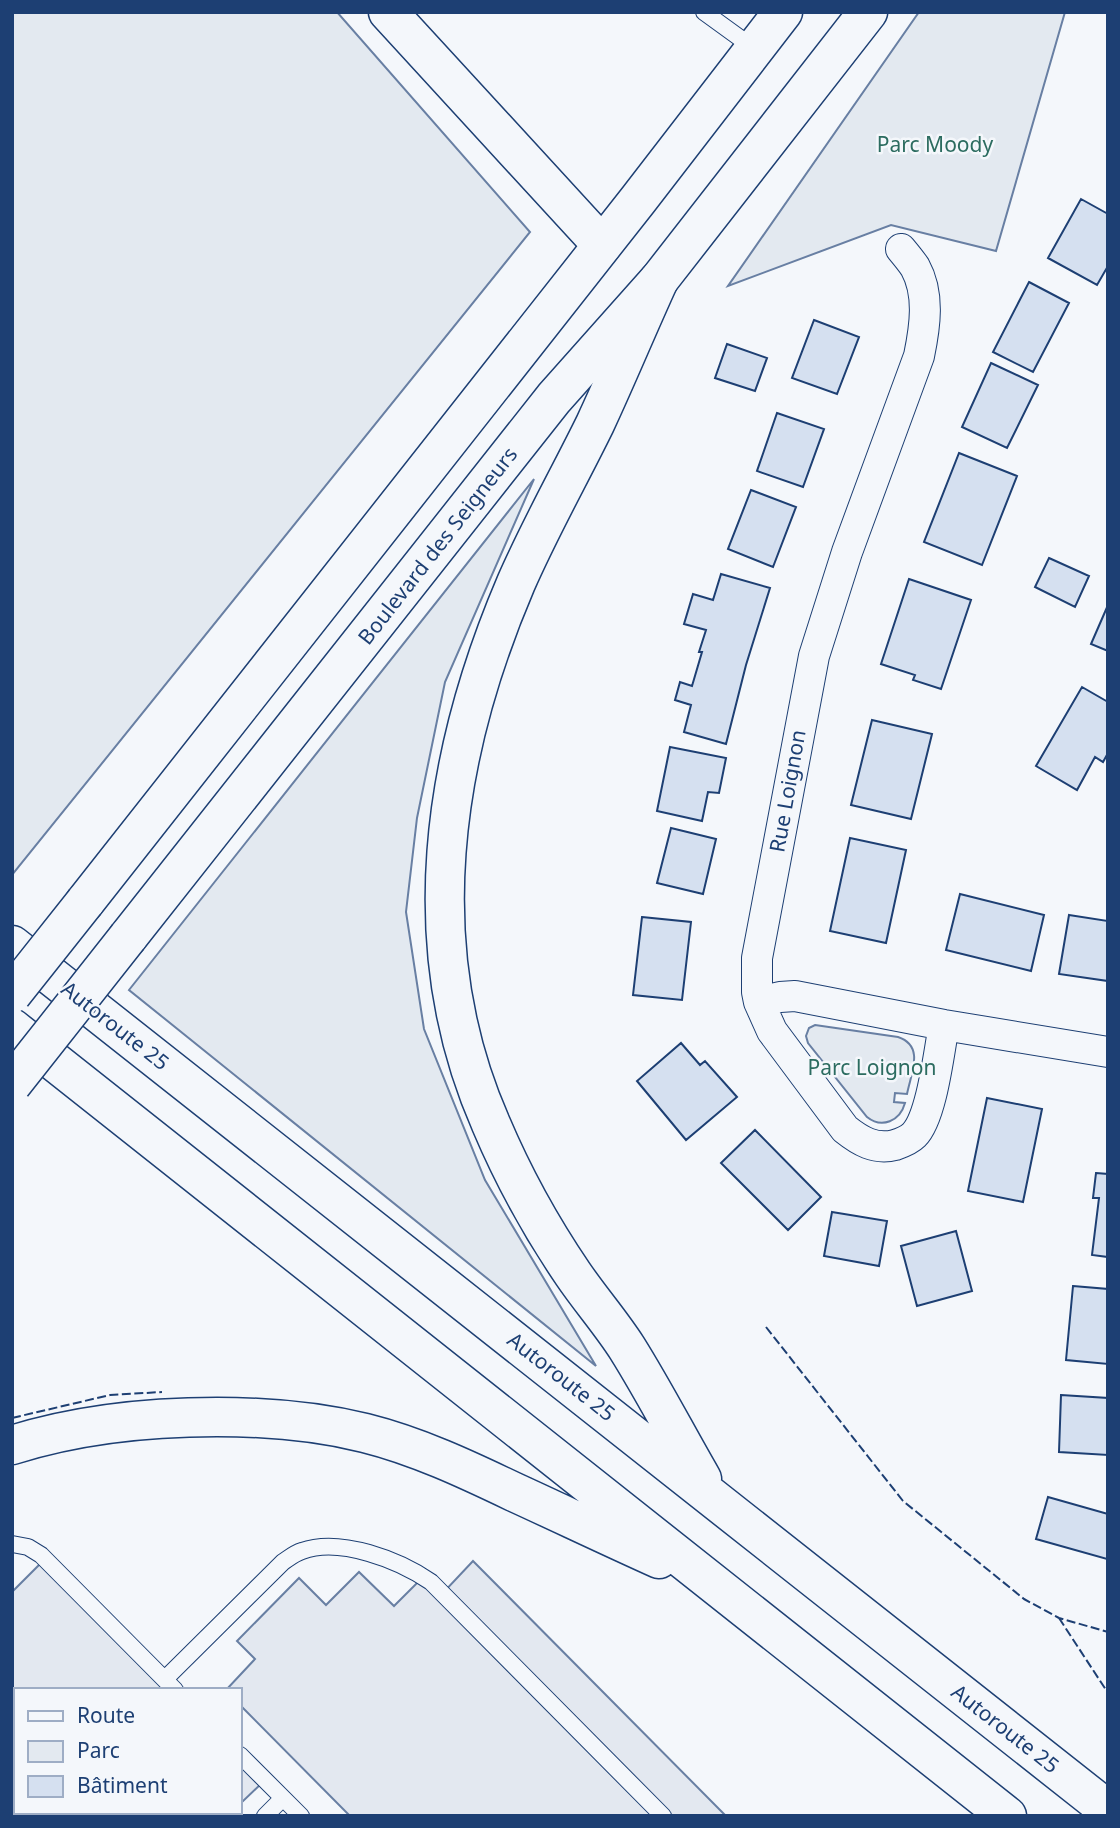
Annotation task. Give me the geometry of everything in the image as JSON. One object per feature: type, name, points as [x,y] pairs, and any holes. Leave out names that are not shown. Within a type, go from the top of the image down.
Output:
[{"type":"main road","points":[[388,12],[602,245]]},
{"type":"main road","points":[[12,994],[783,12]]},
{"type":"main road","name":"Boulevard des Seigneurs","points":[[12,1084],[555,398],[659,280],[868,12]]},
{"type":"main road","points":[[659,280],[595,424],[537,538],[499,625],[458,760],[447,834],[444,899],[446,942],[464,1050],[474,1084],[506,1159],[528,1202],[571,1272],[626,1347],[712,1496]]},
{"type":"main road","name":"Autoroute 25","points":[[12,945],[1108,1810]]},
{"type":"main road","points":[[12,1028],[1007,1816]]},
{"type":"main road","points":[[12,1445],[56,1432],[141,1419],[268,1418],[331,1426],[398,1443],[464,1468],[716,1586]]},
{"type":"street","name":"Rue Loignon","points":[[901,249],[919,276],[926,311],[924,334],[919,356],[847,552],[814,656],[757,958],[757,992],[772,1031],[839,1122],[859,1140],[873,1146],[887,1147],[902,1143],[915,1135],[923,1122],[929,1105],[944,1025]]},
{"type":"street","points":[[760,1002],[780,996],[795,996],[944,1025],[1108,1052]]},
{"type":"lane","points":[[704,12],[755,50]]},
{"type":"lane","points":[[12,1544],[28,1547],[41,1555],[170,1684],[283,1562],[293,1555],[303,1550],[339,1548],[372,1554],[400,1564],[431,1582],[663,1816]]},
{"type":"lane","points":[[242,1757],[301,1816]]},
{"type":"lane","points":[[265,1816],[283,1798]]},
{"type":"green space","points":[[12,12],[337,12],[530,232],[12,875]]},
{"type":"green space","name":"Parc Moody","points":[[919,12],[1065,12],[996,251],[891,225],[728,286]]},
{"type":"green space","points":[[534,479],[445,682],[417,818],[406,912],[424,1029],[485,1180],[596,1366],[129,990]]},
{"type":"green space","name":"Parc Loignon","points":[[815,1025],[898,1037],[906,1041],[914,1053],[913,1069],[907,1094],[895,1093],[894,1102],[905,1103],[895,1119],[884,1123],[867,1117],[808,1043],[806,1036],[809,1028]]},
{"type":"shaded area","points":[[45,1559],[173,1688],[14,1688],[14,1814],[230,1814],[228,1816],[12,1816],[12,1592]]},
{"type":"shaded area","points":[[473,1561],[726,1816],[350,1816],[242,1707],[242,1688],[228,1688],[255,1659],[237,1641],[299,1578],[326,1605],[359,1572],[394,1606],[423,1577],[443,1593]]},
{"type":"shaded area","points":[[242,1757],[265,1780],[242,1802]]},
{"type":"building","points":[[1081,199],[1108,214],[1108,266],[1097,285],[1048,258]]},
{"type":"building","points":[[1029,282],[1069,303],[1033,372],[993,352]]},
{"type":"building","points":[[814,320],[859,337],[837,394],[792,378]]},
{"type":"building","points":[[727,344],[767,358],[755,391],[715,378]]},
{"type":"building","points":[[991,363],[1038,385],[1007,448],[962,427]]},
{"type":"building","points":[[777,413],[824,429],[803,487],[757,471]]},
{"type":"building","points":[[959,453],[1017,476],[982,565],[924,542]]},
{"type":"building","points":[[751,490],[796,507],[773,567],[728,549]]},
{"type":"building","points":[[1049,558],[1089,576],[1075,607],[1035,587]]},
{"type":"building","points":[[721,574],[770,588],[746,665],[726,744],[684,732],[691,705],[675,700],[680,682],[692,686],[706,630],[684,624],[693,594],[713,600]]},
{"type":"building","points":[[909,579],[971,600],[941,689],[913,680],[915,675],[881,664]]},
{"type":"building","points":[[1108,605],[1108,651],[1091,644]]},
{"type":"building","points":[[1082,687],[1108,702],[1108,753],[1103,762],[1095,757],[1077,790],[1036,766]]},
{"type":"building","points":[[872,720],[932,734],[911,819],[851,805]]},
{"type":"building","points":[[670,747],[726,758],[719,793],[708,792],[702,821],[657,811]]},
{"type":"building","points":[[671,828],[716,839],[703,894],[657,883]]},
{"type":"building","points":[[850,838],[906,850],[886,943],[830,931]]},
{"type":"building","points":[[960,894],[1044,915],[1031,971],[946,950]]},
{"type":"building","points":[[1069,915],[1108,921],[1108,981],[1059,974]]},
{"type":"building","points":[[642,917],[691,922],[682,1000],[633,995]]},
{"type":"building","points":[[681,1043],[700,1065],[705,1061],[737,1097],[686,1140],[637,1081]]},
{"type":"building","points":[[987,1098],[1042,1109],[1023,1202],[968,1191]]},
{"type":"building","points":[[755,1130],[821,1197],[788,1230],[721,1163]]},
{"type":"building","points":[[1096,1173],[1108,1174],[1108,1257],[1092,1255],[1099,1198],[1093,1198]]},
{"type":"building","points":[[832,1212],[887,1221],[879,1266],[824,1256]]},
{"type":"building","points":[[956,1231],[972,1291],[917,1306],[901,1246]]},
{"type":"building","points":[[1073,1286],[1108,1289],[1108,1364],[1066,1360]]},
{"type":"building","points":[[1061,1395],[1108,1398],[1108,1455],[1059,1452]]},
{"type":"building","points":[[1048,1497],[1108,1514],[1107,1559],[1036,1539]]},
{"type":"fence","points":[[766,1327],[903,1501],[1024,1599],[1059,1618],[1108,1632]]},
{"type":"fence","points":[[12,1418],[110,1395],[162,1392]]},
{"type":"fence","points":[[1059,1618],[1108,1693]]}]
